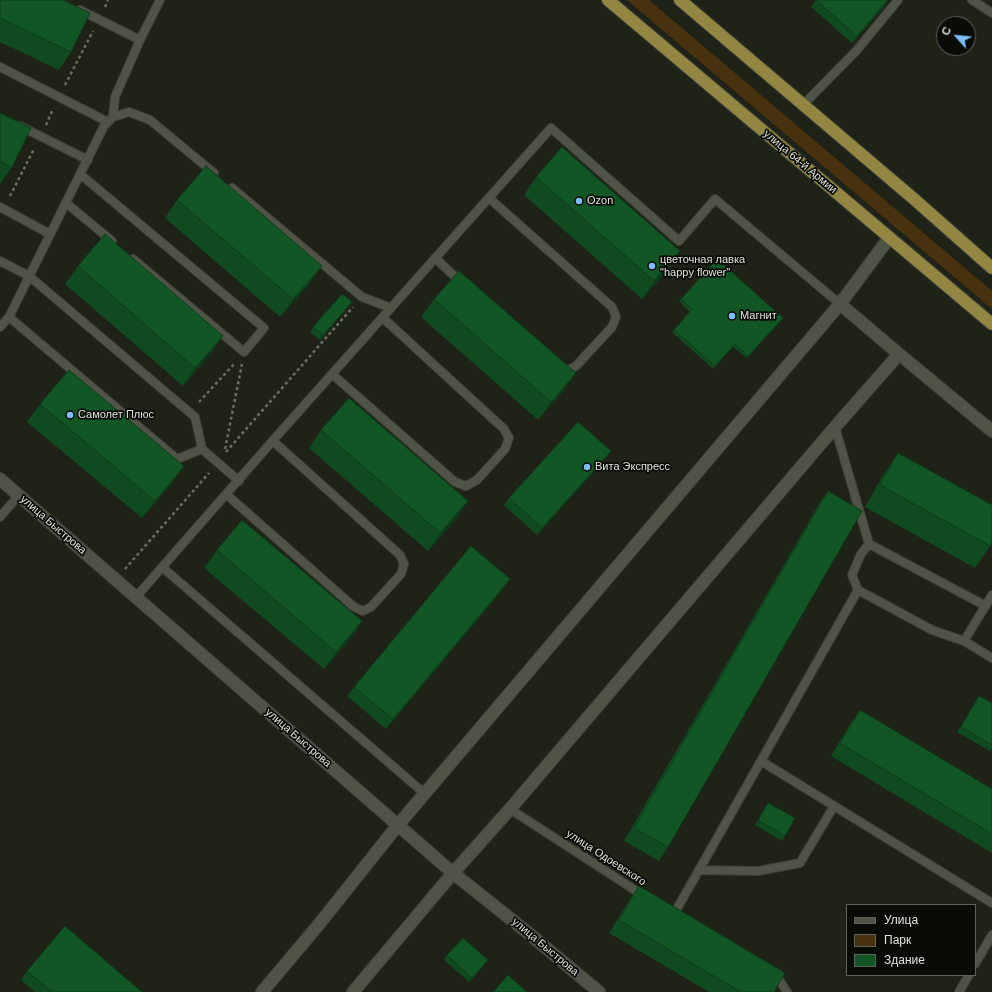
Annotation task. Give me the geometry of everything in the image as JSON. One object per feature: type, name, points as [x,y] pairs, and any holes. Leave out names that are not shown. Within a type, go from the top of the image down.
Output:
[{"type":"highway","name":"улица 64-й Армии","points":[[608,0],[992,324]]},
{"type":"highway","points":[[680,0],[914,199],[992,268]]},
{"type":"street","points":[[262,992],[320,923],[424,793],[840,304],[889,238]]},
{"type":"street","points":[[840,304],[992,431]]},
{"type":"street","points":[[353,992],[452,873],[510,809],[835,427],[899,354]]},
{"type":"street","name":"улица Быстрова","points":[[0,479],[452,873],[527,932],[599,992]]},
{"type":"lane","points":[[803,105],[857,50],[898,0]]},
{"type":"lane","points":[[972,0],[992,12]]},
{"type":"lane","points":[[111,120],[115,97],[158,1]]},
{"type":"lane","points":[[72,6],[140,40]]},
{"type":"lane","points":[[0,68],[111,120]]},
{"type":"lane","points":[[0,327],[9,316],[104,126],[111,120],[129,112],[150,120],[362,297],[391,308]]},
{"type":"lane","points":[[13,123],[88,160]]},
{"type":"lane","points":[[136,597],[551,128],[680,240],[715,199],[840,304]]},
{"type":"lane","points":[[66,203],[244,352],[264,328],[80,174]]},
{"type":"lane","points":[[489,198],[612,307],[616,317],[612,327],[576,366],[567,371],[556,368]]},
{"type":"lane","points":[[0,207],[50,234]]},
{"type":"lane","points":[[435,258],[470,290]]},
{"type":"lane","points":[[0,261],[29,276],[190,413],[194,418],[202,449],[239,481]]},
{"type":"lane","points":[[9,316],[177,459],[202,449]]},
{"type":"lane","points":[[332,374],[455,482],[466,486],[477,480],[506,448],[509,438],[504,429],[383,318]]},
{"type":"lane","points":[[835,427],[869,544],[986,606]]},
{"type":"lane","points":[[226,494],[354,607],[363,611],[371,607],[401,574],[404,564],[400,555],[273,441]]},
{"type":"lane","points":[[0,517],[19,495]]},
{"type":"lane","points":[[869,544],[861,554],[852,575],[858,590],[932,630],[964,641],[992,658]]},
{"type":"lane","points":[[162,566],[424,793]]},
{"type":"lane","points":[[674,914],[858,590]]},
{"type":"lane","points":[[964,641],[992,595]]},
{"type":"lane","points":[[761,761],[992,903]]},
{"type":"lane","points":[[699,870],[758,871],[800,863],[834,806]]},
{"type":"lane","name":"улица Одоевского","points":[[510,809],[648,899]]},
{"type":"lane","points":[[976,962],[992,935]]},
{"type":"lane","points":[[768,968],[774,972],[787,992]]},
{"type":"lane","points":[[959,992],[968,976]]},
{"type":"path","points":[[244,352],[223,456],[362,297]]},
{"type":"path","points":[[190,413],[244,352]]},
{"type":"path","points":[[116,580],[218,462]]},
{"type":"green space","points":[[627,0],[649,0],[992,291],[992,309]]},
{"type":"building","points":[[0,0],[63,0],[90,13],[71,52],[0,18]]},
{"type":"building","points":[[816,0],[888,0],[857,36]]},
{"type":"building","points":[[0,113],[31,128],[12,167],[0,161]]},
{"type":"building","points":[[562,147],[680,251],[654,281],[536,177]]},
{"type":"building","points":[[206,166],[322,266],[293,299],[177,200]]},
{"type":"building","points":[[105,234],[223,336],[195,368],[78,266]]},
{"type":"building","name":"Магнит","points":[[717,259],[783,318],[748,356],[735,344],[715,366],[674,330],[692,309],[681,299]]},
{"type":"building","points":[[459,271],[576,373],[551,402],[434,299]]},
{"type":"building","points":[[342,294],[352,302],[323,335],[313,327]]},
{"type":"building","points":[[69,370],[184,466],[155,501],[40,404]]},
{"type":"building","points":[[349,398],[468,501],[440,533],[321,430]]},
{"type":"building","points":[[578,422],[611,451],[542,528],[509,498]]},
{"type":"building","points":[[898,453],[992,505],[992,543],[990,546],[880,485]]},
{"type":"building","points":[[828,491],[862,511],[668,847],[634,828]]},
{"type":"building","points":[[242,520],[362,621],[336,652],[217,550]]},
{"type":"building","points":[[471,546],[510,579],[393,719],[354,687]]},
{"type":"building","points":[[979,696],[992,703],[992,745],[961,727]]},
{"type":"building","points":[[860,710],[992,789],[992,834],[840,743]]},
{"type":"building","points":[[768,803],[795,818],[785,836],[758,820]]},
{"type":"building","points":[[639,886],[785,973],[774,992],[741,992],[619,920]]},
{"type":"building","points":[[65,926],[142,992],[52,992],[27,971]]},
{"type":"building","points":[[463,938],[488,960],[472,978],[447,955]]},
{"type":"building","points":[[508,975],[527,992],[493,992]]},
{"type":"place","name":"Ozon","points":[[579,201]]},
{"type":"place","name":"цветочная лавка \"happy flower\"","points":[[652,266]]},
{"type":"place","name":"Магнит","points":[[732,316]]},
{"type":"place","name":"Самолет Плюс","points":[[70,415]]},
{"type":"place","name":"Вита Экспресс","points":[[587,467]]}]
